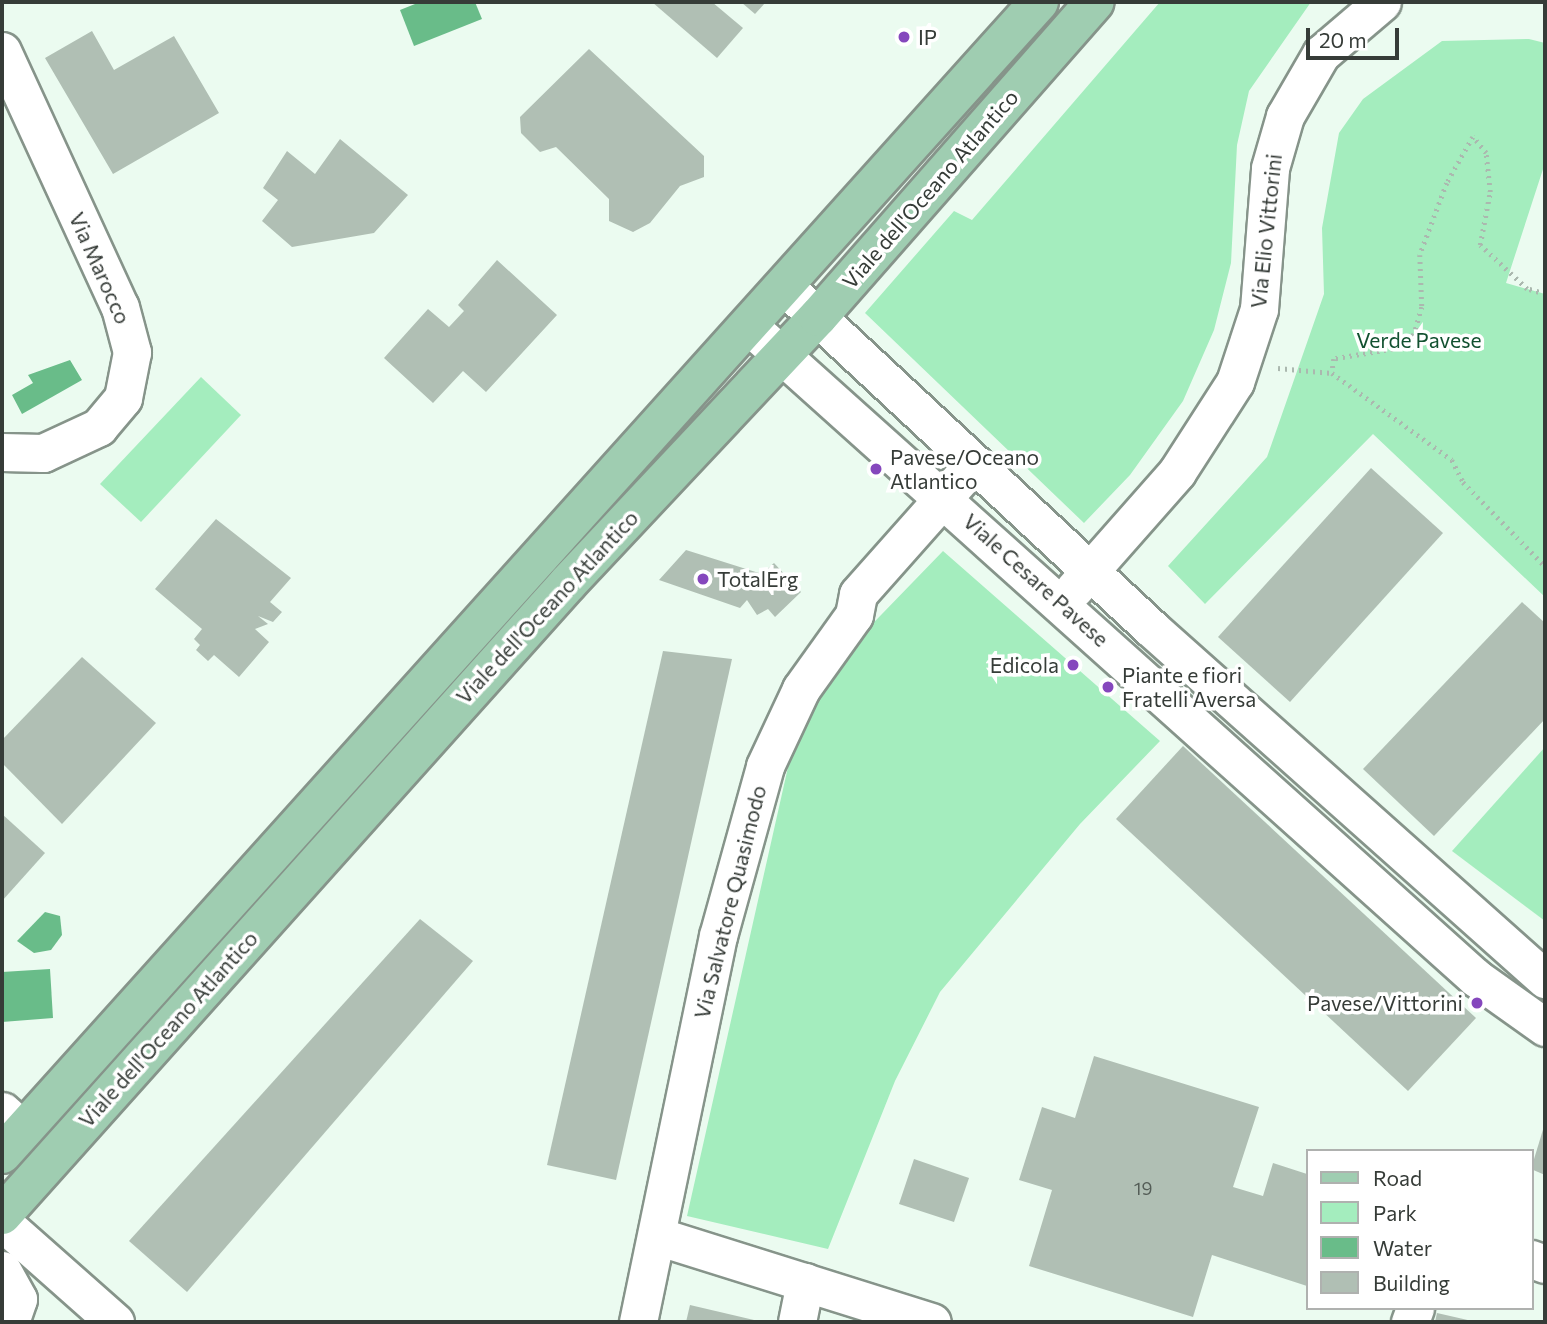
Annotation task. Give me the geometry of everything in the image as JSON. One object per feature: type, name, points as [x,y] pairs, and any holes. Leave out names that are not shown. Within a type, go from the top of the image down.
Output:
[{"type":"main road","name":"Viale dell'Oceano Atlantico","points":[[7,1138],[784,286],[1039,2]]},
{"type":"main road","name":"Viale dell'Oceano Atlantico","points":[[2,1215],[568,583],[818,317],[1095,2]]},
{"type":"street","name":"Via Elio Vittorini","points":[[1061,603],[1185,461],[1236,382],[1259,309],[1270,168],[1285,117],[1321,54],[1382,2]]},
{"type":"street","name":"Via Marocco","points":[[2,51],[120,307],[132,352],[123,398],[99,427],[43,453],[2,452]]},
{"type":"street","name":"Viale Cesare Pavese","points":[[784,286],[1090,571],[1545,979]]},
{"type":"street","name":"Viale Cesare Pavese","points":[[748,325],[944,497],[1476,978],[1545,1027]]},
{"type":"street","name":"Via Salvatore Quasimodo","points":[[638,1322],[718,936],[765,766],[801,689],[854,615],[858,594],[975,462]]},
{"type":"street","points":[[657,1236],[932,1322]]},
{"type":"street","points":[[8,1252],[18,1299],[11,1322]]},
{"type":"street","points":[[8,1252],[115,1322]]},
{"type":"street","points":[[797,1322],[805,1282]]},
{"type":"path","points":[[1332,373],[1334,359],[1393,349],[1414,335],[1423,284],[1420,255],[1447,183],[1473,137],[1486,153],[1490,192],[1480,245],[1527,289],[1545,294]]},
{"type":"path","points":[[1278,368],[1332,373],[1452,460],[1463,482],[1545,566]]},
{"type":"green space","points":[[1160,2],[1311,2],[1249,91],[1237,145],[1231,263],[1214,330],[1183,401],[1130,475],[1084,523],[865,313],[954,211],[972,220]]},
{"type":"green space","name":"Verde Pavese","points":[[1529,39],[1545,43],[1545,163],[1506,283],[1545,294],[1545,597],[1373,434],[1205,604],[1168,566],[1267,457],[1324,294],[1322,228],[1339,133],[1363,99],[1442,41]]},
{"type":"green space","points":[[201,377],[241,415],[141,522],[100,484]]},
{"type":"green space","points":[[943,551],[1160,741],[1080,824],[940,992],[895,1081],[828,1249],[687,1216],[795,736],[851,646]]},
{"type":"green space","points":[[1545,747],[1545,921],[1452,851]]},
{"type":"water","points":[[420,2],[475,2],[482,19],[414,46],[400,10]]},
{"type":"water","points":[[70,360],[82,380],[22,414],[12,395],[33,383],[28,375]]},
{"type":"water","points":[[45,912],[60,916],[62,935],[51,950],[34,953],[17,941]]},
{"type":"water","points":[[50,969],[53,1018],[2,1022],[2,972]]},
{"type":"building","points":[[652,2],[712,2],[743,28],[717,58]]},
{"type":"building","points":[[741,2],[766,2],[755,14]]},
{"type":"building","points":[[92,31],[114,70],[174,36],[219,113],[113,174],[45,58]]},
{"type":"building","points":[[589,49],[704,156],[704,177],[680,186],[650,223],[633,232],[609,221],[609,199],[556,147],[540,152],[521,133],[520,117]]},
{"type":"building","points":[[340,139],[408,195],[374,233],[292,247],[262,221],[278,200],[263,188],[287,151],[315,174]]},
{"type":"building","points":[[497,260],[557,315],[486,392],[463,371],[433,403],[384,358],[428,309],[449,327],[464,311],[458,305]]},
{"type":"building","points":[[1371,468],[1443,533],[1290,702],[1218,637]]},
{"type":"building","points":[[216,519],[291,578],[270,602],[282,612],[273,622],[258,616],[268,624],[255,629],[269,642],[239,677],[214,655],[208,661],[196,650],[200,645],[194,639],[202,629],[155,589]]},
{"type":"building","points":[[686,550],[762,574],[774,563],[801,592],[775,617],[768,609],[757,615],[747,600],[740,608],[659,580]]},
{"type":"building","points":[[1522,602],[1545,623],[1545,719],[1434,836],[1363,769]]},
{"type":"building","points":[[663,651],[732,659],[616,1180],[547,1165]]},
{"type":"building","points":[[82,657],[156,723],[62,824],[2,763],[2,740]]},
{"type":"building","points":[[1183,746],[1476,1018],[1408,1091],[1116,819]]},
{"type":"building","points":[[2,814],[45,853],[2,901]]},
{"type":"building","points":[[420,919],[473,961],[187,1292],[129,1241]]},
{"type":"building","points":[[1094,1056],[1259,1107],[1233,1187],[1263,1196],[1273,1163],[1306,1174],[1306,1286],[1212,1255],[1193,1317],[1029,1266],[1052,1190],[1019,1180],[1042,1107],[1075,1118]]},
{"type":"building","points":[[1545,1123],[1545,1175],[1533,1170]]},
{"type":"building","points":[[914,1159],[969,1178],[954,1222],[899,1204]]},
{"type":"building","points":[[690,1305],[754,1320],[686,1322]]},
{"type":"building","points":[[1437,1313],[1472,1321],[1472,1322],[1435,1322]]},
{"type":"place","name":"IP","points":[[904,37]]},
{"type":"place","name":"Pavese/Oceano Atlantico","points":[[876,469]]},
{"type":"place","name":"TotalErg","points":[[703,579]]},
{"type":"place","name":"Edicola","points":[[1073,665]]},
{"type":"place","name":"Piante e fiori Fratelli Aversa","points":[[1108,687]]},
{"type":"place","name":"Pavese/Vittorini","points":[[1477,1003]]}]
